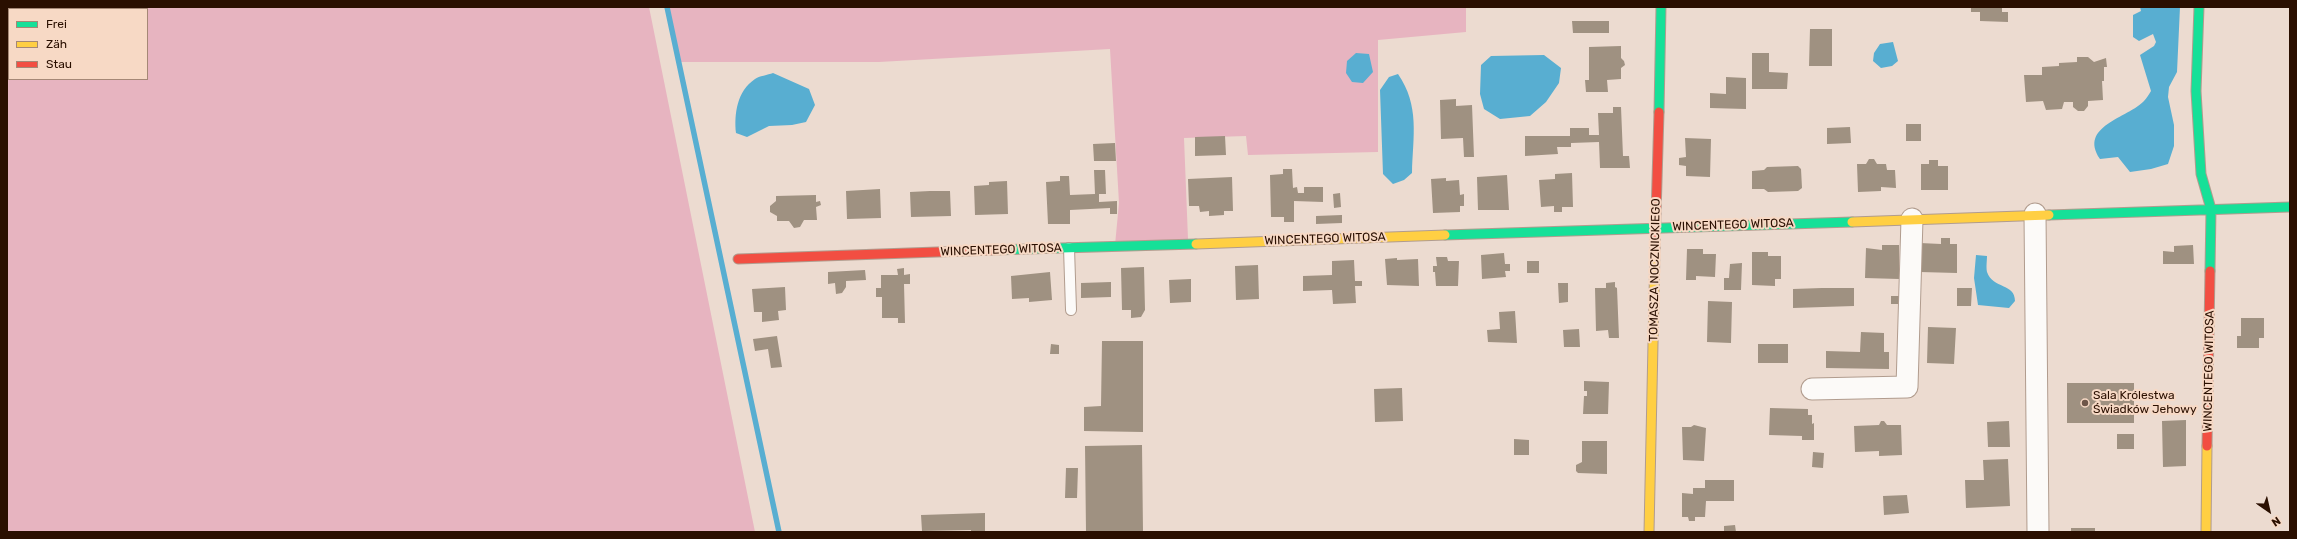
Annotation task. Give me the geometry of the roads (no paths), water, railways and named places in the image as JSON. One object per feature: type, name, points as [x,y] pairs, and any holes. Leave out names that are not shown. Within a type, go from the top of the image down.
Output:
[{"type":"street","name":"TOMASZA NOCZNICKIEGO","points":[[1649,532],[1661,7]]},
{"type":"street","points":[[2199,7],[2196,99],[2201,174],[2211,209]]},
{"type":"street","name":"WINCENTEGO WITOSA","points":[[738,260],[1912,218],[2290,207]]},
{"type":"street","name":"WINCENTEGO WITOSA","points":[[2206,532],[2211,209]]},
{"type":"street","points":[[2035,214],[2038,532]]},
{"type":"street","points":[[1812,389],[1907,387],[1912,218]]},
{"type":"lane","points":[[1069,248],[1071,310]]},
{"type":"water","points":[[2140,7],[2180,7],[2177,72],[2169,87],[2168,97],[2174,125],[2174,146],[2168,164],[2151,169],[2130,172],[2118,157],[2100,159],[2095,148],[2095,138],[2108,124],[2137,107],[2144,101],[2151,91],[2140,55],[2154,46],[2156,42],[2153,34],[2139,41],[2133,37],[2133,15],[2141,11]]},
{"type":"water","points":[[1893,42],[1898,61],[1892,66],[1881,68],[1873,61],[1874,53],[1880,44]]},
{"type":"water","points":[[1356,53],[1369,54],[1373,72],[1363,83],[1352,82],[1346,73],[1347,61]]},
{"type":"water","points":[[1544,55],[1561,68],[1559,83],[1546,102],[1530,116],[1500,119],[1484,109],[1480,94],[1481,65],[1491,56]]},
{"type":"water","points":[[773,73],[809,89],[815,105],[806,122],[792,125],[769,126],[747,137],[736,133],[736,111],[744,90],[757,78]]},
{"type":"water","points":[[1398,74],[1410,98],[1414,122],[1414,134],[1412,173],[1404,180],[1393,184],[1383,174],[1380,90],[1389,77]]},
{"type":"water","points":[[1976,255],[1987,256],[1987,272],[1990,277],[1994,281],[2008,288],[2014,295],[2015,301],[2009,308],[1978,305],[1974,278]]},
{"type":"waterway","points":[[667,7],[779,532]]},
{"type":"place","name":"Sala Królestwa Świadków Jehowy","points":[[2085,403]]}]
